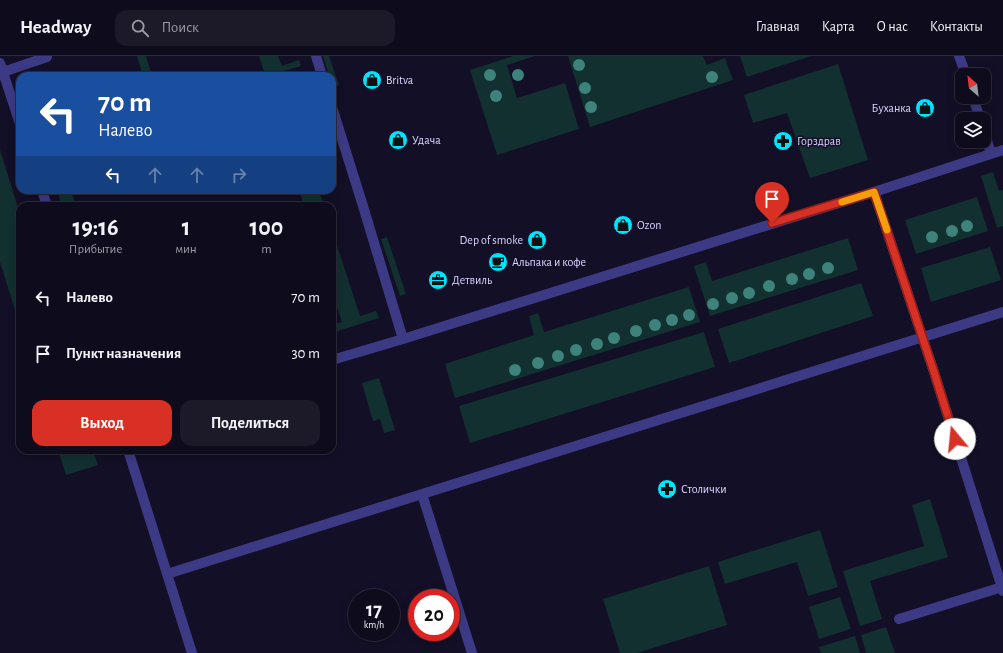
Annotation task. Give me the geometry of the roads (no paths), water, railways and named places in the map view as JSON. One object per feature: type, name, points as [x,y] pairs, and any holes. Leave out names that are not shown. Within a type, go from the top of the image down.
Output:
[{"type":"lane","points":[[316,56],[321,72]]},
{"type":"lane","points":[[959,56],[963,68]]},
{"type":"lane","points":[[16,111],[2,67],[47,57]]},
{"type":"lane","points":[[336,120],[403,339]]},
{"type":"lane","points":[[989,148],[991,154]]},
{"type":"lane","points":[[336,359],[874,192],[1003,150]]},
{"type":"lane","points":[[874,192],[923,338],[1002,589],[899,619]]},
{"type":"lane","points":[[167,574],[1003,312]]},
{"type":"lane","points":[[129,454],[192,653]]},
{"type":"lane","points":[[422,494],[472,653]]},
{"type":"place","name":"Britva","points":[[372,80]]},
{"type":"place","name":"Буханка","points":[[925,108]]},
{"type":"place","name":"Удача","points":[[398,140]]},
{"type":"place","name":"Горздрав","points":[[783,141]]},
{"type":"place","name":"Ozon","points":[[623,225]]},
{"type":"place","name":"Dep of smoke","points":[[537,240]]},
{"type":"place","name":"Альпака и кофе","points":[[498,262]]},
{"type":"place","name":"Детвиль","points":[[438,280]]},
{"type":"place","name":"Столички","points":[[667,489]]}]
